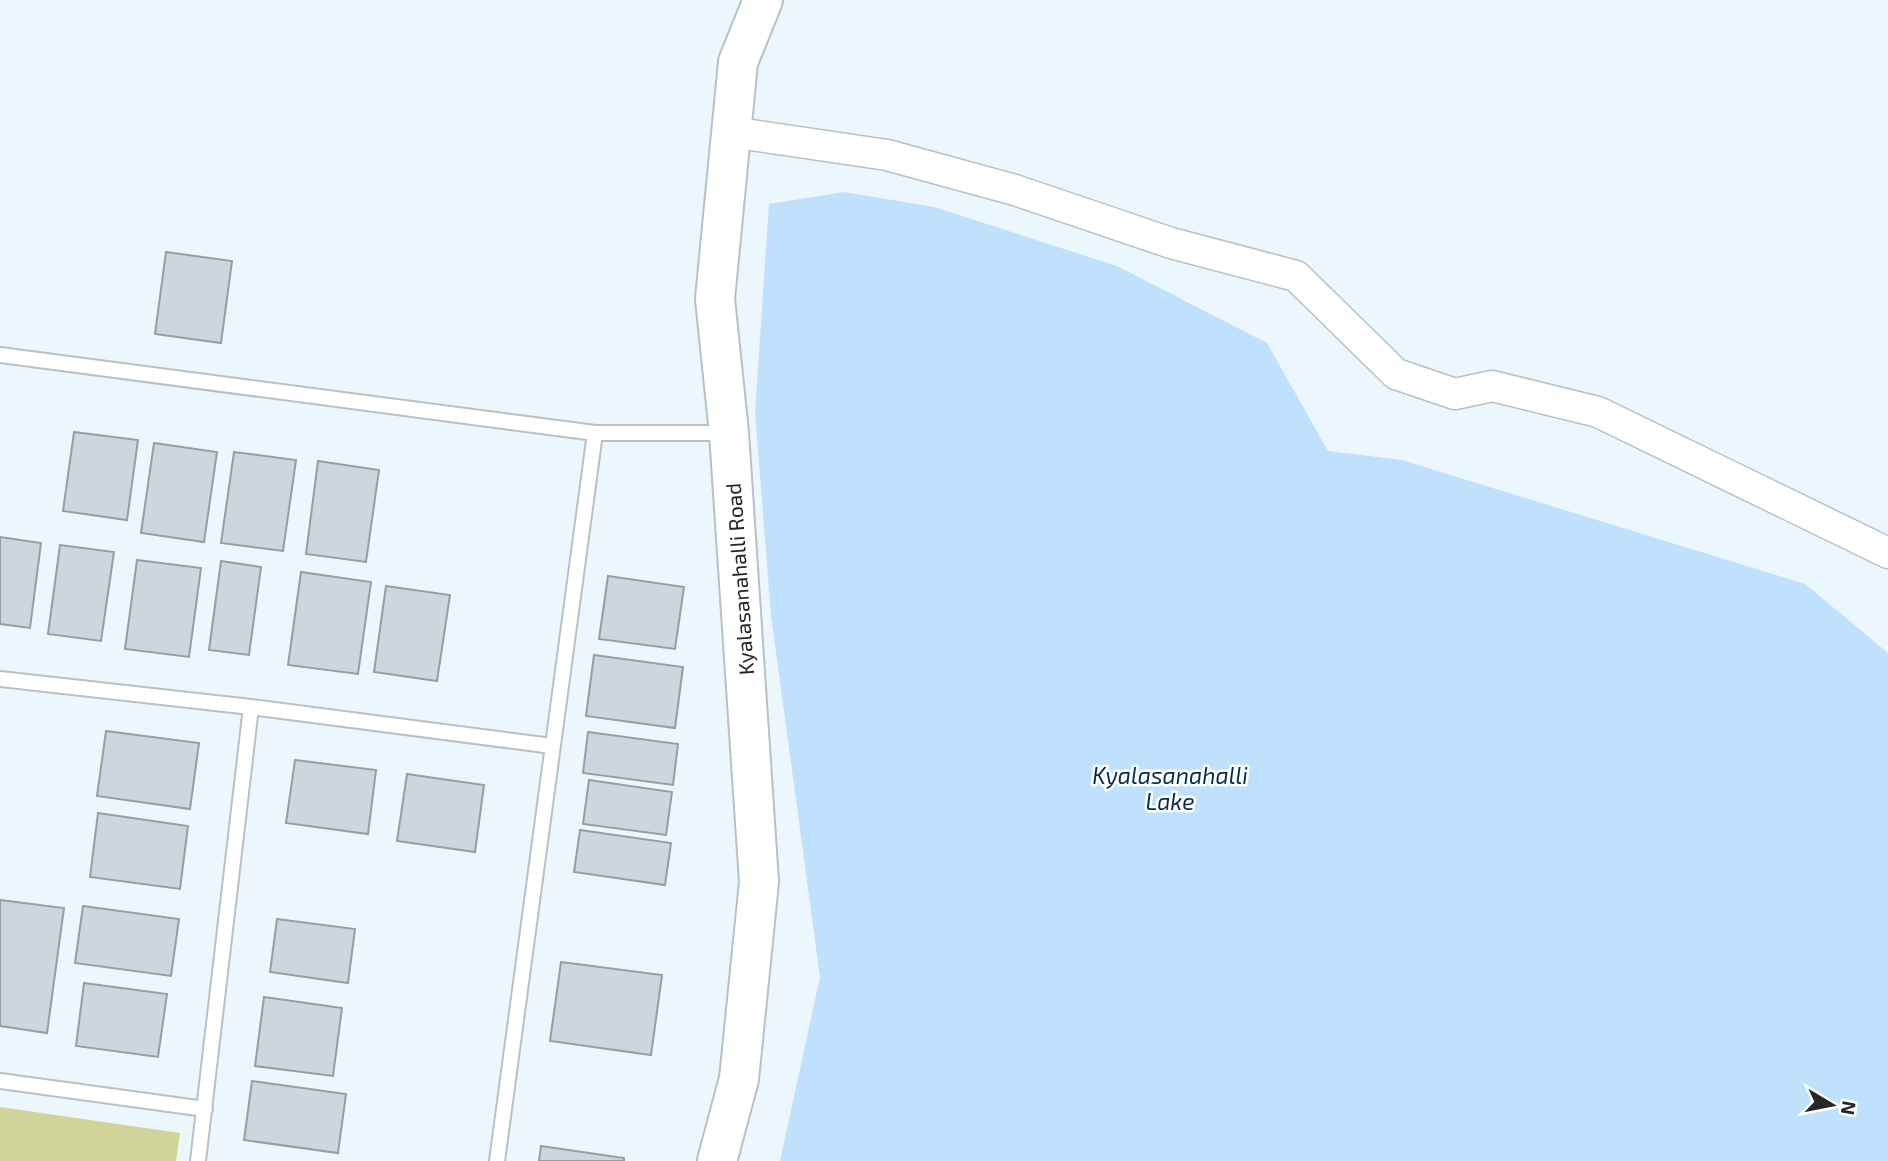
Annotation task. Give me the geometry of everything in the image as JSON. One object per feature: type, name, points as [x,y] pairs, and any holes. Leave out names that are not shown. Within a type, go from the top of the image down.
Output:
[{"type":"street","name":"Kyalasanahalli Road","points":[[717,1161],[739,1079],[759,882],[729,433],[715,299],[738,62],[763,0]]},
{"type":"street","points":[[731,132],[887,155],[1015,190],[1171,243],[1296,276],[1396,374],[1455,394],[1492,386],[1598,412],[1888,553]]},
{"type":"lane","points":[[0,355],[594,433],[729,433]]},
{"type":"lane","points":[[497,1161],[594,433]]},
{"type":"lane","points":[[0,679],[251,707],[552,746]]},
{"type":"lane","points":[[198,1161],[251,707]]},
{"type":"lane","points":[[0,1082],[205,1109]]},
{"type":"green space","points":[[0,1107],[180,1133],[176,1161],[0,1161]]},
{"type":"water","name":"Kyalasanahalli Lake","points":[[844,192],[934,207],[1117,266],[1267,343],[1328,451],[1402,460],[1805,584],[1888,653],[1888,1161],[780,1161],[820,977],[771,615],[755,412],[769,204]]},
{"type":"building","points":[[166,252],[232,261],[221,343],[155,334]]},
{"type":"building","points":[[74,432],[138,440],[127,520],[63,511]]},
{"type":"building","points":[[154,443],[217,452],[204,542],[141,533]]},
{"type":"building","points":[[234,452],[296,460],[283,551],[221,543]]},
{"type":"building","points":[[318,461],[379,470],[366,562],[306,554]]},
{"type":"building","points":[[0,537],[41,543],[30,628],[0,624]]},
{"type":"building","points":[[60,545],[114,552],[101,641],[48,634]]},
{"type":"building","points":[[137,560],[201,568],[189,657],[125,649]]},
{"type":"building","points":[[221,561],[261,567],[249,655],[209,650]]},
{"type":"building","points":[[301,572],[371,582],[358,674],[288,665]]},
{"type":"building","points":[[608,576],[684,587],[675,649],[599,639]]},
{"type":"building","points":[[386,586],[450,595],[437,681],[374,672]]},
{"type":"building","points":[[594,655],[683,667],[675,728],[586,716]]},
{"type":"building","points":[[106,731],[199,743],[190,809],[97,796]]},
{"type":"building","points":[[588,732],[678,744],[673,785],[583,773]]},
{"type":"building","points":[[295,760],[376,770],[368,834],[286,823]]},
{"type":"building","points":[[407,774],[484,785],[475,852],[397,841]]},
{"type":"building","points":[[589,780],[672,792],[666,835],[583,824]]},
{"type":"building","points":[[98,813],[188,826],[180,889],[90,877]]},
{"type":"building","points":[[580,830],[671,843],[665,885],[574,872]]},
{"type":"building","points":[[0,900],[64,908],[47,1033],[0,1026]]},
{"type":"building","points":[[83,906],[179,919],[171,976],[75,963]]},
{"type":"building","points":[[277,919],[355,929],[348,983],[270,972]]},
{"type":"building","points":[[561,962],[662,975],[651,1055],[550,1041]]},
{"type":"building","points":[[84,983],[167,994],[158,1057],[76,1046]]},
{"type":"building","points":[[264,997],[342,1008],[333,1076],[255,1066]]},
{"type":"building","points":[[252,1081],[346,1094],[338,1153],[244,1140]]},
{"type":"building","points":[[541,1146],[624,1158],[624,1161],[539,1161]]}]
